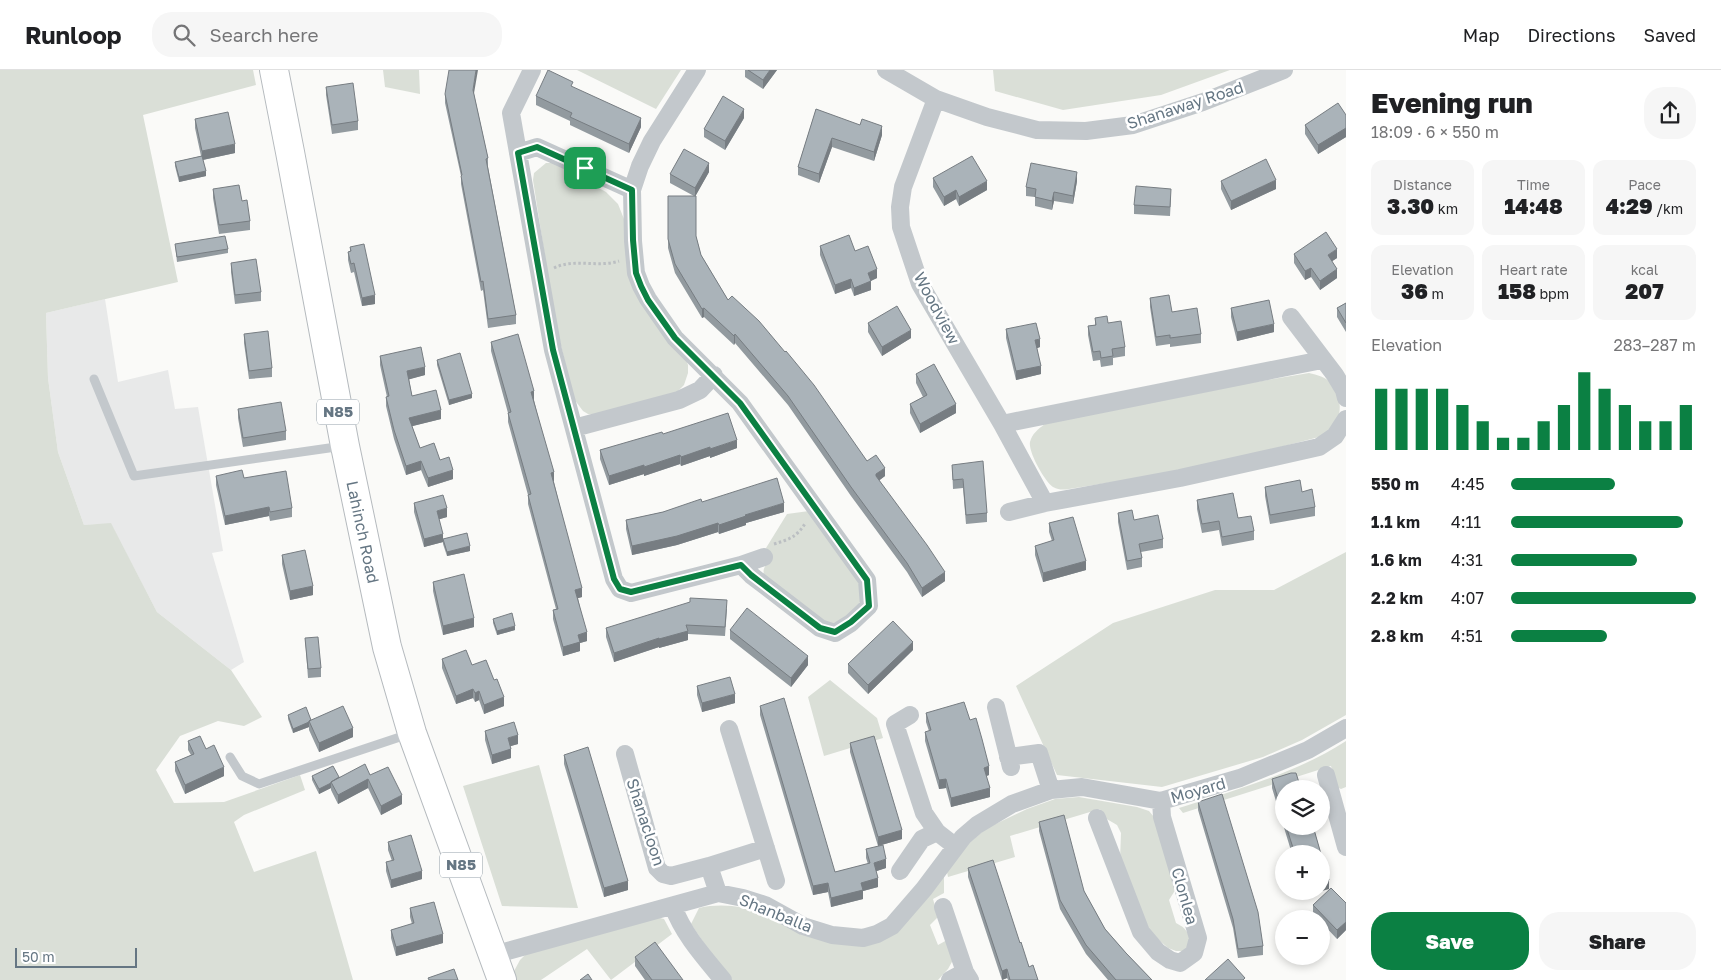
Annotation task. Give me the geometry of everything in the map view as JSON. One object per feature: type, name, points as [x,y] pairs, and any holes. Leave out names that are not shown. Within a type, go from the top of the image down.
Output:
[{"type":"main road","name":"Lahinch Road","points":[[274,70],[345,446],[387,647],[412,733],[498,968]]},
{"type":"street","points":[[532,70],[511,113],[553,350],[614,579],[620,589],[631,592],[741,565],[764,557]]},
{"type":"street","points":[[697,70],[652,141],[640,166],[632,190],[636,273],[657,314],[675,338],[740,403],[867,580],[869,606],[851,622],[835,632],[820,628],[751,575],[741,565]]},
{"type":"street","name":"Shanaway Road","points":[[886,70],[936,99],[987,117],[1037,130],[1086,131],[1134,125],[1202,102],[1284,70]]},
{"type":"street","name":"Woodview","points":[[936,99],[903,187],[900,207],[901,227],[920,284],[1002,424],[1045,503]]},
{"type":"street","points":[[518,153],[537,147],[632,190]]},
{"type":"street","points":[[1292,317],[1322,360],[1335,375],[1344,390],[1346,398]]},
{"type":"street","points":[[1002,424],[1322,360]]},
{"type":"street","points":[[574,428],[679,400],[700,390],[714,375]]},
{"type":"street","points":[[1009,512],[1045,503],[1180,478],[1319,447],[1335,436],[1346,419]]},
{"type":"street","points":[[996,707],[1009,762],[1039,753],[1051,790]]},
{"type":"street","points":[[910,716],[895,724],[924,814],[937,832],[955,846]]},
{"type":"street","name":"Moyard","points":[[1012,804],[1051,790],[1082,787],[1161,800],[1240,778],[1308,750],[1346,728]]},
{"type":"street","points":[[729,729],[776,880]]},
{"type":"street","name":"Shanacloon","points":[[625,754],[657,868],[663,874],[671,876],[766,848]]},
{"type":"street","points":[[1326,775],[1346,847]]},
{"type":"street","name":"Clonlea","points":[[1096,818],[1141,932],[1158,952],[1170,960],[1180,963],[1194,952],[1198,938],[1162,817],[1161,800]]},
{"type":"street","name":"Shanballa","points":[[498,968],[673,906],[718,893],[765,905],[803,926],[832,934],[863,938],[877,934],[892,926],[924,889],[955,846],[977,825],[1012,804]]},
{"type":"street","points":[[900,870],[922,839],[937,832]]},
{"type":"street","points":[[709,866],[718,893]]},
{"type":"street","points":[[673,906],[678,919],[696,946],[723,980]]},
{"type":"street","points":[[943,907],[962,977]]},
{"type":"lane","points":[[94,379],[134,476],[345,446]]},
{"type":"lane","points":[[230,757],[242,776],[259,784],[412,733]]},
{"type":"path","points":[[540,276],[568,262],[589,264],[614,263],[635,259]]},
{"type":"path","points":[[764,557],[762,547],[788,540],[800,533],[807,520],[811,502]]},
{"type":"shaded area","points":[[0,70],[253,70],[256,85],[143,115],[178,282],[46,313],[48,378],[58,452],[84,525],[111,523],[157,612],[231,670],[262,717],[244,726],[218,721],[180,736],[156,770],[174,803],[224,802],[300,775],[305,790],[244,815],[234,822],[254,872],[316,851],[353,980],[0,980]]},
{"type":"shaded area","points":[[383,70],[419,70],[420,94],[385,87]]},
{"type":"shaded area","points":[[577,70],[681,70],[656,109]]},
{"type":"shaded area","points":[[993,70],[1230,70],[1161,95],[1063,110],[995,91]]},
{"type":"shaded area","points":[[546,163],[554,163],[606,192],[618,204],[624,219],[631,274],[685,357],[688,365],[688,373],[684,385],[674,395],[595,415],[583,411],[574,399],[555,321],[533,180],[534,173]]},
{"type":"shaded area","points":[[105,299],[118,382],[168,370],[175,409],[198,407],[223,551],[212,553],[244,662],[231,670],[157,612],[111,524],[84,525],[58,452],[48,378],[46,313]]},
{"type":"shaded area","points":[[1309,373],[1321,376],[1329,381],[1335,388],[1340,406],[1336,423],[1329,431],[1319,437],[1195,469],[1065,490],[1055,488],[1050,484],[1038,466],[1030,447],[1031,439],[1045,424],[1177,395]]},
{"type":"shaded area","points":[[809,511],[860,583],[862,595],[859,604],[837,623],[830,623],[817,616],[764,575],[764,568],[772,559],[766,548],[787,514]]},
{"type":"shaded area","points":[[1346,552],[1346,715],[1302,740],[1263,757],[1162,787],[1057,775],[1016,686],[1113,623],[1215,590],[1274,590]]},
{"type":"shaded area","points":[[830,680],[877,718],[883,738],[824,756],[808,697]]},
{"type":"shaded area","points":[[1346,741],[1346,787],[1341,789],[1336,787],[1331,766],[1287,780],[1275,780],[1275,784],[1183,813],[1179,808],[1286,772]]},
{"type":"shaded area","points":[[539,765],[578,908],[502,906],[463,786]]},
{"type":"shaded area","points":[[1079,797],[1137,807],[1149,811],[1154,817],[1174,883],[1174,892],[1169,900],[1176,923],[1185,929],[1189,937],[1190,945],[1183,951],[1168,948],[1149,929],[1120,860],[1121,833],[1117,825],[1105,818],[1100,809],[1010,836],[1015,857],[948,877],[947,872],[968,844],[987,828],[1027,809],[1055,799]]},
{"type":"shaded area","points":[[944,876],[944,893],[933,899],[938,917],[930,925],[938,945],[947,940],[953,960],[938,980],[729,980],[691,924],[699,908],[712,906],[737,907],[774,915],[865,944]]},
{"type":"shaded area","points":[[656,917],[664,919],[672,934],[611,980],[587,949],[541,980],[515,980],[513,973],[520,960],[528,952]]},
{"type":"building","points":[[449,70],[476,70],[473,90],[488,158],[486,159],[516,315],[488,319],[483,281],[481,282],[445,94]]},
{"type":"building","points":[[548,70],[573,82],[571,86],[641,118],[629,144],[570,117],[572,113],[536,96]]},
{"type":"building","points":[[748,70],[770,70],[763,80]]},
{"type":"building","points":[[353,83],[358,121],[332,125],[326,87]]},
{"type":"building","points":[[723,96],[744,109],[725,141],[704,129]]},
{"type":"building","points":[[1338,103],[1346,115],[1346,128],[1318,145],[1305,125]]},
{"type":"building","points":[[816,109],[860,125],[862,119],[882,126],[874,152],[832,138],[819,174],[798,167]]},
{"type":"building","points":[[228,112],[235,144],[202,151],[195,119]]},
{"type":"building","points":[[684,149],[709,163],[695,188],[670,174]]},
{"type":"building","points":[[202,156],[206,171],[179,177],[175,162]]},
{"type":"building","points":[[972,156],[987,181],[959,197],[956,190],[944,197],[933,178]]},
{"type":"building","points":[[1266,159],[1276,180],[1231,201],[1221,181]]},
{"type":"building","points":[[1031,163],[1077,172],[1073,196],[1054,192],[1052,201],[1035,197],[1036,189],[1026,187]]},
{"type":"building","points":[[239,185],[242,201],[247,200],[250,221],[219,225],[213,189]]},
{"type":"building","points":[[1136,186],[1171,189],[1170,207],[1134,205]]},
{"type":"building","points":[[668,196],[696,196],[696,236],[701,255],[728,300],[732,296],[759,321],[786,351],[814,385],[867,461],[876,455],[885,468],[876,476],[945,572],[922,588],[907,563],[851,487],[788,396],[735,334],[734,336],[704,308],[702,309],[675,264],[668,239]]},
{"type":"building","points":[[1326,232],[1337,249],[1328,255],[1337,269],[1320,281],[1311,268],[1305,271],[1294,254]]},
{"type":"building","points":[[849,235],[855,251],[868,246],[877,269],[868,273],[871,281],[854,288],[851,279],[835,285],[820,246]]},
{"type":"building","points":[[225,236],[228,249],[177,257],[175,244]]},
{"type":"building","points":[[364,244],[375,295],[362,298],[354,263],[351,264],[348,252],[351,251],[350,247]]},
{"type":"building","points":[[256,259],[261,292],[235,295],[231,263]]},
{"type":"building","points":[[1169,295],[1172,312],[1197,308],[1201,334],[1170,338],[1170,335],[1156,337],[1150,298]]},
{"type":"building","points":[[1269,300],[1274,324],[1237,332],[1231,308]]},
{"type":"building","points":[[1346,303],[1346,323],[1337,308]]},
{"type":"building","points":[[897,306],[911,330],[882,347],[868,323]]},
{"type":"building","points":[[1107,316],[1108,323],[1121,321],[1125,347],[1112,349],[1113,356],[1101,358],[1100,351],[1093,352],[1088,326],[1096,325],[1095,318]]},
{"type":"building","points":[[1036,323],[1040,339],[1035,340],[1041,366],[1016,371],[1006,329]]},
{"type":"building","points":[[268,331],[272,368],[249,371],[244,334]]},
{"type":"building","points":[[518,334],[534,391],[531,392],[554,472],[551,473],[582,588],[575,590],[587,632],[578,635],[580,642],[563,647],[553,610],[558,609],[528,495],[531,494],[508,413],[511,412],[491,342]]},
{"type":"building","points":[[421,347],[425,367],[407,371],[412,396],[436,390],[441,410],[409,418],[420,448],[434,443],[440,460],[449,457],[453,470],[428,478],[421,461],[406,466],[394,430],[386,397],[389,396],[380,356]]},
{"type":"building","points":[[460,353],[472,394],[449,400],[437,360]]},
{"type":"building","points":[[934,364],[956,404],[920,424],[910,404],[927,395],[916,374]]},
{"type":"building","points":[[281,402],[286,431],[243,438],[238,409]]},
{"type":"building","points":[[728,413],[737,440],[609,476],[600,450],[662,432],[663,434]]},
{"type":"building","points":[[983,461],[987,513],[966,515],[963,479],[953,480],[952,465]]},
{"type":"building","points":[[242,470],[244,478],[286,471],[292,508],[270,512],[269,507],[225,516],[216,476]]},
{"type":"building","points":[[777,478],[784,503],[719,525],[718,523],[677,536],[632,546],[626,520],[663,512],[701,499],[702,502]]},
{"type":"building","points":[[1300,480],[1302,492],[1312,489],[1315,507],[1270,515],[1265,487]]},
{"type":"building","points":[[1233,493],[1238,518],[1251,516],[1254,531],[1222,537],[1219,521],[1202,524],[1197,500]]},
{"type":"building","points":[[443,495],[447,508],[437,511],[443,534],[424,539],[414,503]]},
{"type":"building","points":[[1132,510],[1134,520],[1158,515],[1163,539],[1139,544],[1142,558],[1127,561],[1118,513]]},
{"type":"building","points":[[1073,517],[1086,561],[1043,573],[1035,546],[1054,540],[1049,523]]},
{"type":"building","points":[[467,533],[470,546],[447,552],[443,539]]},
{"type":"building","points":[[305,550],[313,586],[290,591],[282,555]]},
{"type":"building","points":[[464,574],[474,618],[443,626],[433,582]]},
{"type":"building","points":[[690,598],[727,600],[725,627],[686,625],[688,631],[659,638],[614,653],[606,628],[690,602]]},
{"type":"building","points":[[747,608],[808,656],[791,678],[730,630]]},
{"type":"building","points":[[512,613],[515,626],[497,631],[493,619]]},
{"type":"building","points":[[893,621],[913,642],[868,685],[848,664]]},
{"type":"building","points":[[318,637],[321,668],[308,669],[305,638]]},
{"type":"building","points":[[466,650],[472,665],[486,660],[494,680],[497,679],[504,697],[484,705],[479,691],[475,693],[473,689],[456,696],[442,659]]},
{"type":"building","points":[[730,677],[735,694],[702,703],[697,686]]},
{"type":"building","points":[[784,698],[835,872],[870,863],[866,849],[883,845],[886,859],[874,863],[878,878],[861,883],[863,890],[831,898],[828,883],[813,886],[760,706]]},
{"type":"building","points":[[964,702],[970,720],[976,718],[989,766],[984,768],[990,788],[951,798],[946,779],[939,780],[925,732],[931,730],[926,713]]},
{"type":"building","points":[[343,706],[353,728],[319,743],[309,721]]},
{"type":"building","points":[[306,707],[311,720],[293,729],[288,715]]},
{"type":"building","points":[[514,722],[518,735],[508,738],[511,749],[492,755],[485,731]]},
{"type":"building","points":[[200,736],[206,749],[214,745],[224,767],[185,785],[175,762],[194,754],[188,741]]},
{"type":"building","points":[[874,736],[902,830],[878,837],[850,743]]},
{"type":"building","points":[[588,747],[628,881],[604,888],[564,755]]},
{"type":"building","points":[[365,764],[370,775],[388,767],[402,795],[381,806],[368,779],[338,795],[331,782]]},
{"type":"building","points":[[333,766],[339,777],[319,789],[312,776]]},
{"type":"building","points":[[1296,773],[1298,780],[1275,780],[1275,789],[1272,779]]},
{"type":"building","points":[[1222,794],[1258,912],[1263,946],[1238,949],[1233,919],[1198,802]]},
{"type":"building","points":[[1064,815],[1084,891],[1105,929],[1152,980],[1116,980],[1086,945],[1060,900],[1039,822]]},
{"type":"building","points":[[411,835],[422,871],[391,880],[386,862],[394,860],[388,842]]},
{"type":"building","points":[[1289,835],[1316,835],[1318,845],[1292,845]]},
{"type":"building","points":[[993,860],[1029,967],[1033,965],[1038,980],[1010,980],[1007,969],[1002,971],[968,868]]},
{"type":"building","points":[[1330,889],[1346,903],[1346,922],[1337,930],[1330,923],[1330,910],[1318,910],[1313,905],[1318,900],[1330,900]]},
{"type":"building","points":[[434,902],[443,934],[396,947],[391,930],[414,923],[410,908]]},
{"type":"building","points":[[655,942],[683,980],[652,980],[635,957]]},
{"type":"building","points":[[1228,959],[1245,978],[1243,980],[1205,980]]},
{"type":"building","points":[[454,969],[458,980],[429,980],[428,978]]},
{"type":"building","points":[[588,974],[592,980],[580,980]]},
{"type":"route","points":[[537,147],[585,168],[632,190],[636,273],[648,300],[675,338],[740,403],[867,580],[869,606],[851,622],[835,632],[820,628],[751,575],[741,565],[631,592],[620,589],[614,579],[553,350],[518,153],[537,147]]}]
